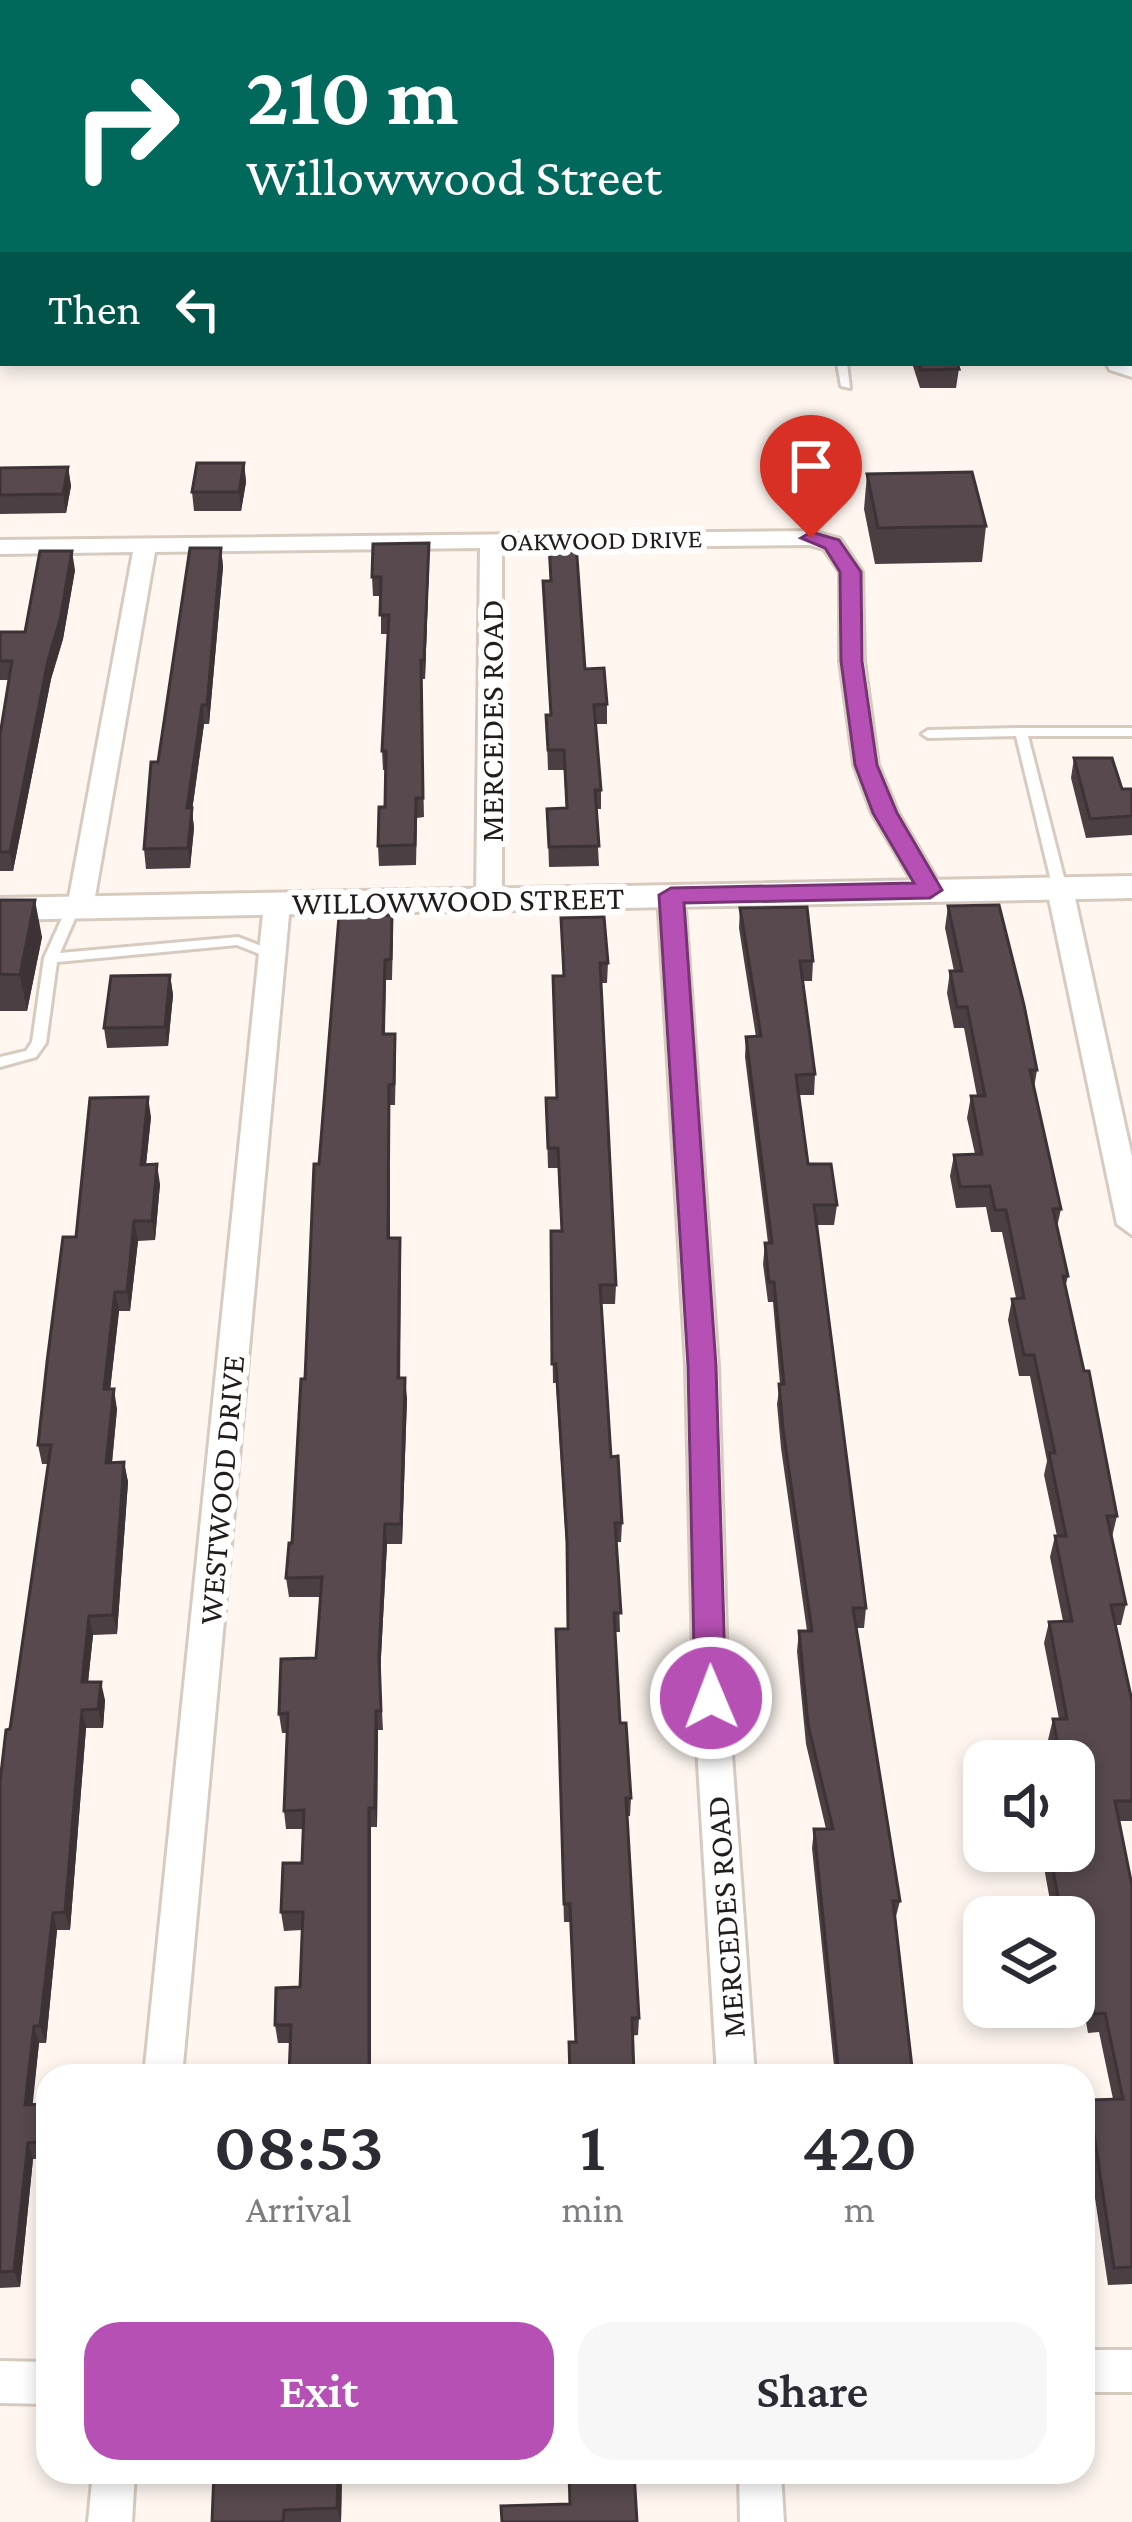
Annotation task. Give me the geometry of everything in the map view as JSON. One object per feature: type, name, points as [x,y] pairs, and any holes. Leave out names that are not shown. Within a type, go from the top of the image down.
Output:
[{"type":"street","name":"OAKWOOD DRIVE","points":[[0,547],[811,538],[832,544],[851,572],[852,661],[866,765],[885,813],[930,890]]},
{"type":"street","name":"MERCEDES ROAD","points":[[489,899],[494,657],[491,542]]},
{"type":"street","points":[[69,909],[145,546]]},
{"type":"street","name":"WILLOWWOOD STREET","points":[[0,909],[1132,887]]},
{"type":"street","points":[[1060,889],[1132,1224]]},
{"type":"street","name":"MERCEDES ROAD","points":[[671,895],[702,1366],[711,1698],[735,2064]]},
{"type":"street","name":"WESTWOOD DRIVE","points":[[164,2064],[277,904]]},
{"type":"street","points":[[1095,2371],[1132,2371]]},
{"type":"street","points":[[0,2382],[36,2383]]},
{"type":"street","points":[[110,2522],[113,2484]]},
{"type":"street","points":[[760,2484],[762,2522]]},
{"type":"lane","points":[[843,366],[846,386]]},
{"type":"lane","points":[[1021,732],[1060,889]]},
{"type":"lane","points":[[928,734],[1132,732]]},
{"type":"lane","points":[[0,1062],[31,1054],[39,1043],[51,958],[69,909]]},
{"type":"lane","points":[[51,958],[238,940],[272,955]]},
{"type":"building","points":[[920,366],[959,369],[921,370]]},
{"type":"building","points":[[197,463],[244,463],[239,492],[192,492]]},
{"type":"building","points":[[68,467],[63,494],[0,495],[0,468]]},
{"type":"building","points":[[972,472],[986,526],[878,528],[867,474]]},
{"type":"building","points":[[429,543],[421,660],[423,798],[416,798],[415,845],[378,846],[379,807],[385,807],[386,751],[382,751],[389,615],[380,615],[381,577],[372,577],[373,544]]},
{"type":"building","points":[[549,543],[576,543],[585,669],[604,668],[607,704],[594,705],[601,790],[595,790],[599,846],[549,847],[547,809],[567,808],[564,750],[548,750],[546,715],[551,715],[543,581],[551,581]]},
{"type":"building","points":[[190,548],[221,548],[207,705],[202,705],[187,808],[192,808],[188,848],[144,849],[151,762],[158,762]]},
{"type":"building","points":[[40,551],[72,551],[10,852],[0,852],[0,735],[12,661],[0,661],[0,636],[1,632],[25,632]]},
{"type":"building","points":[[1074,758],[1112,758],[1122,789],[1132,789],[1132,816],[1090,819]]},
{"type":"building","points":[[0,900],[35,900],[20,975],[0,974]]},
{"type":"building","points":[[999,905],[1024,1005],[1037,1070],[1030,1070],[1061,1209],[1053,1209],[1068,1276],[1063,1276],[1084,1371],[1089,1371],[1117,1516],[1107,1516],[1126,1604],[1111,1605],[1132,1701],[1132,1801],[1115,1801],[1132,1886],[1132,2267],[1114,2268],[1095,2140],[1095,2100],[1123,2099],[1105,2013],[1095,2014],[1095,1896],[1058,1896],[1054,1872],[1095,1872],[1095,1740],[1057,1740],[1053,1719],[1067,1719],[1049,1622],[1072,1621],[1055,1536],[1066,1536],[1049,1453],[1055,1453],[1034,1355],[1024,1355],[1012,1299],[1024,1298],[1006,1210],[995,1210],[990,1186],[960,1187],[954,1155],[982,1154],[971,1096],[985,1096],[967,1007],[957,1007],[950,971],[962,971],[948,906]]},
{"type":"building","points":[[807,907],[813,961],[800,961],[815,1074],[796,1075],[808,1164],[831,1164],[837,1205],[814,1205],[866,1608],[853,1608],[900,1901],[893,1901],[912,2064],[838,2064],[814,1829],[833,1829],[808,1725],[799,1631],[812,1631],[783,1429],[779,1384],[784,1384],[774,1282],[769,1282],[765,1243],[772,1243],[746,1037],[761,1036],[740,908]]},
{"type":"building","points":[[392,915],[383,1034],[395,1034],[394,1084],[389,1085],[388,1238],[400,1238],[398,1378],[405,1378],[401,1524],[385,1524],[381,1711],[376,1711],[375,1808],[369,1808],[369,2064],[289,2064],[291,2025],[275,2025],[276,1988],[300,1987],[303,1912],[281,1912],[283,1863],[302,1863],[304,1810],[284,1811],[288,1713],[279,1714],[281,1659],[316,1658],[322,1577],[286,1578],[301,1379],[305,1379],[314,1164],[319,1164],[339,916]]},
{"type":"building","points":[[604,917],[608,963],[600,963],[616,1285],[600,1285],[611,1457],[618,1456],[622,1523],[615,1523],[621,1613],[614,1613],[620,1723],[626,1723],[631,1798],[626,1798],[639,2018],[632,2018],[634,2064],[570,2064],[569,2042],[576,2042],[570,1904],[564,1904],[556,1629],[568,1629],[567,1541],[556,1364],[552,1364],[551,1231],[562,1231],[558,1148],[548,1148],[546,1098],[557,1098],[553,976],[564,976],[561,918]]},
{"type":"building","points":[[170,975],[165,1027],[104,1028],[111,976]]},
{"type":"building","points":[[148,1097],[141,1165],[157,1164],[152,1221],[134,1221],[127,1292],[115,1292],[104,1389],[114,1389],[106,1463],[124,1462],[113,1615],[89,1616],[82,1682],[101,1682],[98,1709],[82,1710],[65,1912],[53,1913],[25,2105],[36,2104],[36,2142],[28,2143],[14,2271],[0,2272],[0,1782],[51,1445],[38,1445],[63,1237],[76,1237],[90,1098]]},
{"type":"building","points":[[214,2484],[338,2484],[337,2508],[284,2510],[283,2522],[212,2522]]},
{"type":"building","points":[[569,2484],[635,2484],[637,2522],[502,2522],[501,2506],[570,2504]]},
{"type":"route","points":[[711,1698],[702,1366],[671,895],[930,890],[885,813],[866,765],[852,661],[851,572],[832,544],[811,538]]}]
